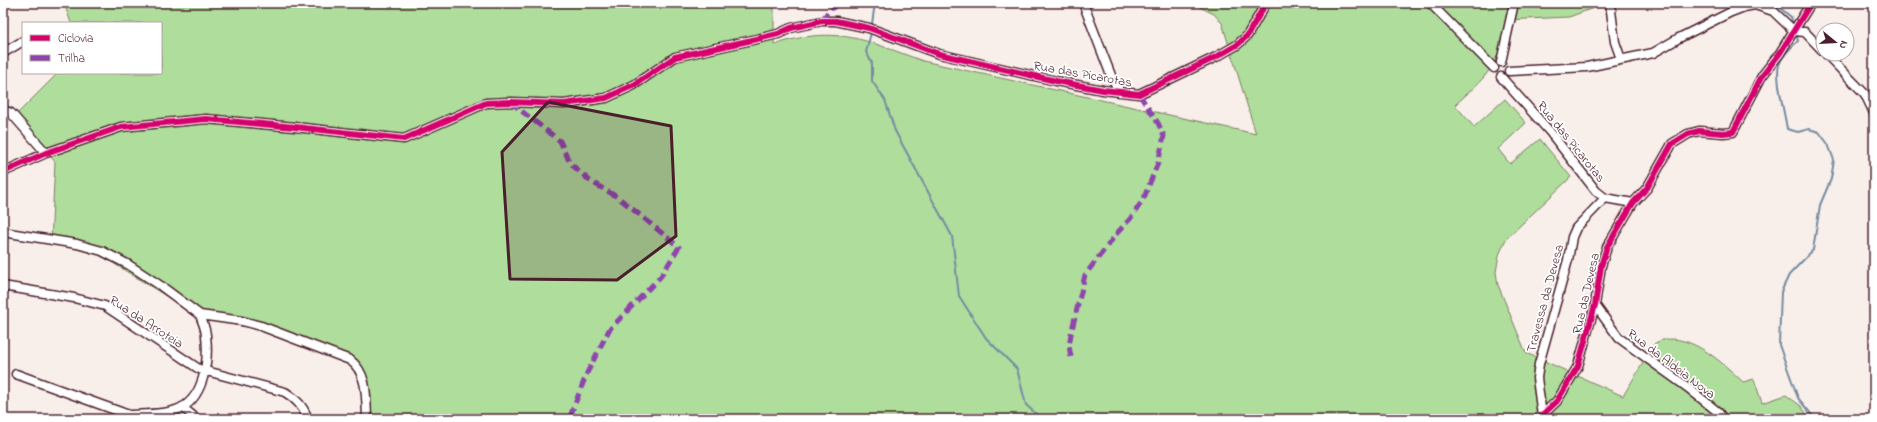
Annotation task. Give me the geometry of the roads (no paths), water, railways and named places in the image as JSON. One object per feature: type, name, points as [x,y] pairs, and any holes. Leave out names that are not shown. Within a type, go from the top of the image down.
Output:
[{"type":"street","points":[[1083,3],[1112,78],[1120,92]]},
{"type":"street","name":"Rua das Picarotas","points":[[3,172],[46,153],[121,127],[206,120],[295,127],[404,140],[486,103],[510,102],[564,104],[606,98],[634,85],[675,57],[757,39],[822,21],[836,21],[869,28],[938,54],[1056,81],[1139,94],[1216,57],[1237,45],[1247,36],[1266,3]]},
{"type":"street","points":[[1430,3],[1494,68]]},
{"type":"street","points":[[1501,62],[1514,3]]},
{"type":"street","points":[[1610,3],[1615,42],[1621,59]]},
{"type":"street","points":[[1794,31],[1811,3]]},
{"type":"street","points":[[1509,71],[1587,67],[1653,53],[1731,12],[1755,5],[1774,11],[1794,31],[1805,32],[1815,43]]},
{"type":"street","name":"Rua da Devesa","points":[[1540,417],[1557,401],[1578,366],[1595,305],[1601,266],[1607,247],[1633,203],[1647,188],[1672,144],[1688,134],[1699,131],[1723,133],[1733,132],[1762,76],[1794,31]]},
{"type":"street","points":[[3,54],[22,42]]},
{"type":"street","points":[[1501,62],[1508,65],[1509,71],[1507,76],[1501,78],[1495,75],[1494,68],[1496,63],[1501,62]]},
{"type":"street","points":[[1834,62],[1865,94],[1874,113]]},
{"type":"street","name":"Rua das Picarotas","points":[[1501,78],[1550,132],[1596,190],[1605,198],[1633,203]]},
{"type":"street","points":[[3,110],[11,113],[46,153]]},
{"type":"street","name":"Travessa da Devesa","points":[[1540,417],[1537,378],[1539,364],[1568,260],[1572,237],[1576,228],[1605,198]]},
{"type":"street","points":[[3,232],[78,244],[102,251],[129,265],[161,286],[200,315],[242,321],[261,326],[350,360],[358,366],[362,373],[367,419]]},
{"type":"street","name":"Rua da Arroteia","points":[[3,286],[74,298],[105,306],[178,356],[205,371],[285,392],[295,399],[304,409],[308,419]]},
{"type":"street","name":"Rua da Aldeia Nova","points":[[1595,305],[1619,338],[1687,387],[1718,412],[1723,419]]},
{"type":"street","points":[[16,374],[128,417],[175,411],[186,405],[198,392],[205,371],[207,356],[206,334],[200,315]]},
{"type":"street","points":[[182,408],[198,419]]},
{"type":"waterway","points":[[872,24],[875,3]]},
{"type":"waterway","points":[[1774,3],[1791,17],[1793,25]]},
{"type":"waterway","points":[[871,33],[866,52],[872,63],[872,81],[885,100],[895,131],[952,236],[959,296],[986,338],[1017,369],[1026,405],[1042,419]]},
{"type":"waterway","points":[[1797,36],[1798,41],[1782,58],[1778,71],[1779,87],[1787,129],[1798,132],[1809,129],[1819,132],[1828,144],[1834,160],[1831,179],[1820,205],[1813,250],[1789,275],[1781,292],[1779,345],[1798,398],[1815,419]]}]
